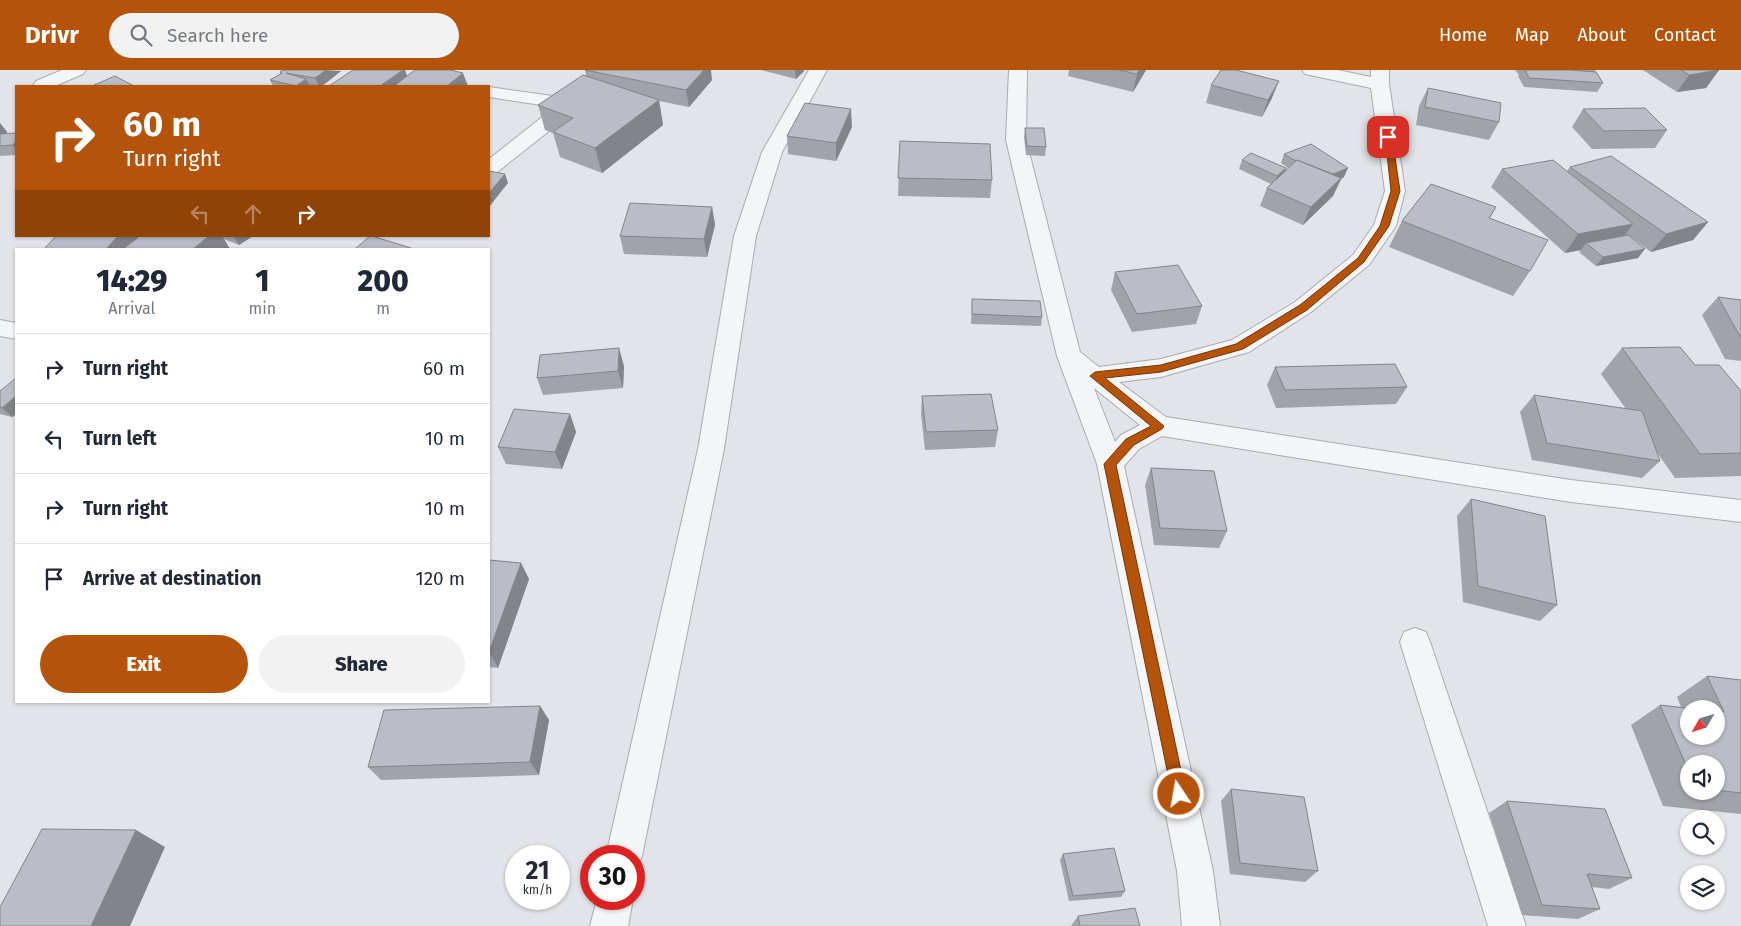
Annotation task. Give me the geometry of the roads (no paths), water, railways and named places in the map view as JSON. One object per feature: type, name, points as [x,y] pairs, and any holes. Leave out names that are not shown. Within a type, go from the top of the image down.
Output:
[{"type":"street","points":[[42,85],[77,70]]},
{"type":"street","points":[[490,168],[571,104],[609,70]]},
{"type":"street","points":[[626,845],[711,449],[745,236],[772,152],[818,70]]},
{"type":"street","points":[[1018,70],[1016,140],[1069,356],[1110,464],[1195,871],[1201,926]]},
{"type":"street","points":[[1095,376],[1161,368],[1240,346],[1303,307],[1361,260],[1385,226],[1395,191],[1380,77],[1311,70]]},
{"type":"street","points":[[490,92],[571,104]]},
{"type":"street","points":[[0,328],[15,331]]},
{"type":"street","points":[[1069,356],[1159,426],[1571,491],[1741,511]]},
{"type":"street","points":[[1110,464],[1130,442],[1159,426]]},
{"type":"street","points":[[1415,642],[1506,926]]},
{"type":"street","points":[[609,926],[613,910]]}]
